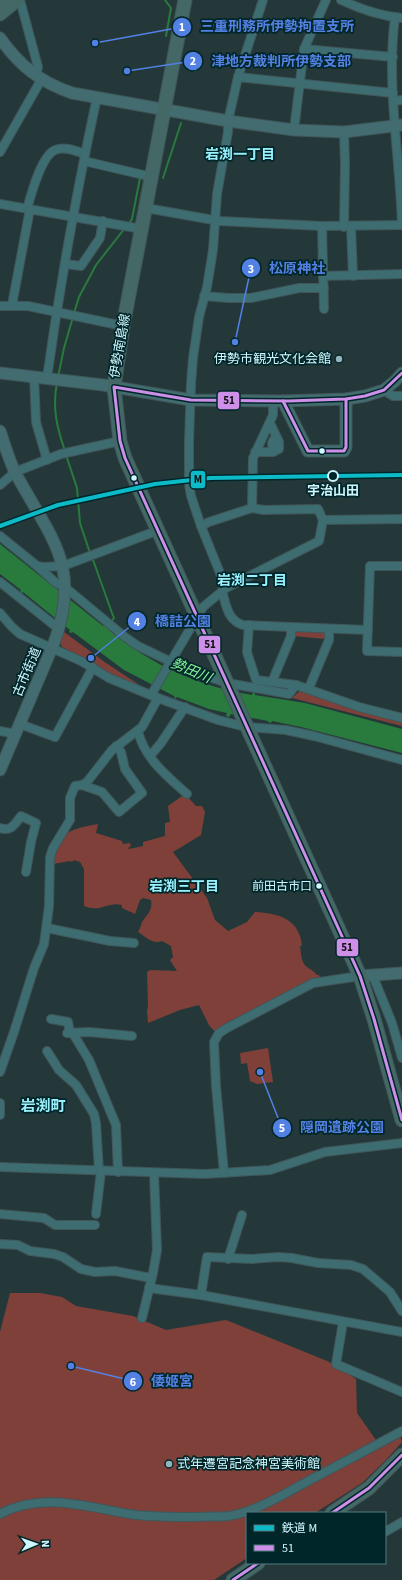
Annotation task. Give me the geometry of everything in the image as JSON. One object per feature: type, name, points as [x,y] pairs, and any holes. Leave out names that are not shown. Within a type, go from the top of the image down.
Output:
[{"type":"main road","points":[[0,14],[18,0]]},
{"type":"main road","name":"伊勢南島線","points":[[185,0],[146,208],[137,228],[114,387],[120,441],[125,458],[159,530],[196,617],[360,976],[374,1019],[402,1120]]},
{"type":"main road","points":[[333,1512],[369,1488],[402,1455]]},
{"type":"main road","points":[[233,1580],[257,1564]]},
{"type":"street","points":[[0,152],[39,78],[38,67],[18,0]]},
{"type":"street","points":[[262,0],[238,78],[228,121],[228,132],[217,194],[213,250],[209,279],[204,296],[193,358],[189,484],[191,496],[224,589],[229,615],[239,624],[368,630]]},
{"type":"street","points":[[294,130],[304,49],[326,0]]},
{"type":"street","points":[[146,208],[215,221],[348,227],[402,225],[399,125],[393,58],[393,34],[398,18],[362,9],[341,0]]},
{"type":"street","points":[[0,38],[26,69],[56,87],[72,93],[228,121],[294,130],[344,132],[399,125]]},
{"type":"street","points":[[304,49],[393,58]]},
{"type":"street","points":[[238,78],[299,84],[396,98]]},
{"type":"street","points":[[54,379],[56,312],[84,157],[97,97]]},
{"type":"street","points":[[344,132],[348,227],[353,276]]},
{"type":"street","points":[[12,305],[33,184],[44,163],[53,151],[62,148],[69,149],[84,157],[152,177]]},
{"type":"street","points":[[0,204],[137,228]]},
{"type":"street","points":[[65,264],[81,266],[100,238],[103,221]]},
{"type":"street","points":[[322,226],[324,309]]},
{"type":"street","points":[[323,276],[402,274]]},
{"type":"street","points":[[204,296],[251,298],[299,288],[324,288]]},
{"type":"street","points":[[0,306],[28,306],[124,326]]},
{"type":"street","points":[[0,373],[114,387],[191,400],[278,401],[346,399],[365,396],[384,390],[402,373]]},
{"type":"street","points":[[34,376],[36,422],[47,460]]},
{"type":"street","points":[[384,390],[393,396],[402,396]]},
{"type":"street","points":[[278,401],[308,451],[344,450],[346,448],[346,399]]},
{"type":"street","points":[[252,508],[252,483],[255,452],[274,415],[278,401]]},
{"type":"street","points":[[255,452],[273,452],[279,449],[277,439],[270,423]]},
{"type":"street","name":"古市街道","points":[[0,431],[15,472],[51,534],[63,566],[66,590],[59,628],[52,648],[0,770]]},
{"type":"street","points":[[0,485],[15,472],[61,454],[120,441]]},
{"type":"street","points":[[0,1072],[34,968],[44,944],[47,928],[50,857],[53,848],[70,820],[71,794],[74,787],[87,782],[116,746],[138,731],[147,720],[154,695],[170,662],[203,607],[224,589],[319,541],[322,520],[318,509],[264,510],[252,508],[201,526]]},
{"type":"street","points":[[322,520],[402,519]]},
{"type":"street","points":[[37,566],[63,566],[159,530]]},
{"type":"street","points":[[0,536],[56,583],[138,646],[186,669],[228,685],[289,694],[296,685]]},
{"type":"street","points":[[402,566],[370,566],[367,651],[402,652]]},
{"type":"street","points":[[0,582],[59,628]]},
{"type":"street","points":[[0,615],[20,634],[93,667],[109,678],[218,720],[286,730],[314,736],[402,760]]},
{"type":"street","points":[[249,625],[247,652],[256,680],[309,688],[343,702],[402,718]]},
{"type":"street","points":[[272,682],[291,636],[291,627]]},
{"type":"street","points":[[309,688],[329,640],[328,629]]},
{"type":"street","points":[[0,731],[18,729],[55,737],[93,667]]},
{"type":"street","points":[[150,756],[161,743],[185,707]]},
{"type":"street","points":[[138,731],[143,746],[150,756],[163,772],[187,794]]},
{"type":"street","points":[[82,785],[102,792],[119,812],[142,793],[124,769],[121,752],[116,746]]},
{"type":"street","points":[[0,828],[7,830],[11,828],[21,816],[36,823],[26,872]]},
{"type":"street","points":[[47,928],[110,941],[134,944]]},
{"type":"street","points":[[224,1172],[216,1086],[214,1042],[219,1033],[313,983],[401,971]]},
{"type":"street","points":[[373,976],[392,1023],[402,1058]]},
{"type":"street","points":[[51,1019],[68,1022],[69,1033],[89,1060],[116,1125],[118,1172]]},
{"type":"street","points":[[69,1033],[132,1036]]},
{"type":"street","points":[[47,1051],[59,1070],[76,1085],[94,1114],[100,1171],[96,1214]]},
{"type":"street","points":[[0,1103],[0,1115]]},
{"type":"street","points":[[0,1167],[205,1174],[270,1170],[325,1152],[402,1143]]},
{"type":"street","points":[[142,1318],[157,1250],[154,1172]]},
{"type":"street","points":[[0,1214],[44,1218],[55,1225],[95,1225]]},
{"type":"street","points":[[228,1258],[242,1215]]},
{"type":"street","points":[[0,1244],[18,1245],[30,1251],[54,1254],[63,1257],[81,1269],[95,1272],[115,1271],[151,1278]]},
{"type":"street","points":[[201,1295],[207,1257],[260,1259],[278,1257],[292,1258],[318,1263],[352,1265],[363,1269],[390,1292],[402,1311]]},
{"type":"street","points":[[149,1288],[201,1295],[402,1332]]},
{"type":"street","points":[[343,1322],[336,1364],[402,1392]]},
{"type":"street","points":[[0,1514],[21,1506],[62,1502],[161,1517],[229,1516],[274,1500],[402,1431]]},
{"type":"street","points":[[386,1531],[402,1522]]},
{"type":"shaded area","points":[[0,544],[103,626],[106,624],[111,628],[110,631],[125,643],[159,664],[195,680],[214,686],[252,695],[253,692],[255,692],[255,695],[305,703],[402,729],[402,753],[301,727],[272,721],[271,723],[268,721],[231,714],[229,717],[226,716],[227,713],[209,709],[177,697],[175,699],[174,696],[124,670],[73,632],[69,632],[70,630],[23,592],[21,594],[21,590],[0,574]]},
{"type":"shaded area","points":[[294,630],[326,632],[326,639],[293,636]]},
{"type":"shaded area","points":[[64,632],[106,663],[138,684],[133,684],[122,680],[62,647],[60,642]]},
{"type":"shaded area","points":[[301,690],[402,721],[402,726],[292,698]]},
{"type":"shaded area","points":[[185,794],[196,806],[202,806],[205,812],[201,835],[173,852],[207,898],[215,920],[228,931],[247,922],[255,912],[272,914],[286,919],[297,929],[302,946],[300,946],[302,958],[305,965],[319,975],[321,979],[215,1032],[209,1025],[199,1005],[180,1010],[148,1023],[147,972],[150,970],[177,971],[170,960],[173,957],[171,946],[162,941],[153,941],[138,932],[142,922],[148,915],[151,900],[143,898],[140,900],[135,914],[122,908],[122,905],[117,904],[100,908],[90,908],[84,906],[84,869],[80,862],[74,860],[72,862],[70,861],[53,864],[54,848],[57,842],[67,833],[85,826],[98,824],[96,833],[122,841],[123,844],[130,843],[131,846],[128,848],[129,849],[143,846],[143,842],[165,836],[165,823],[170,822],[168,806]]},
{"type":"shaded area","points":[[268,1048],[273,1082],[257,1084],[250,1081],[247,1063],[241,1064],[240,1053]]},
{"type":"shaded area","points":[[10,1293],[40,1293],[62,1297],[76,1306],[133,1316],[166,1330],[226,1320],[327,1361],[356,1379],[357,1413],[378,1443],[398,1431],[402,1442],[362,1483],[317,1512],[246,1512],[246,1559],[214,1580],[0,1580],[0,1332]]},
{"type":"waterway","points":[[165,0],[171,8],[166,36]]},
{"type":"waterway","points":[[195,71],[196,64]]},
{"type":"waterway","points":[[163,178],[181,123]]},
{"type":"waterway","points":[[128,225],[132,219],[140,178]]},
{"type":"waterway","points":[[74,313],[79,297],[96,265],[125,228]]},
{"type":"waterway","points":[[58,377],[64,348],[73,317]]},
{"type":"waterway","points":[[57,383],[55,401],[56,418],[65,451]]},
{"type":"waterway","points":[[66,455],[77,488],[80,523],[90,553]]},
{"type":"waterway","points":[[92,557],[114,618],[111,622]]},
{"type":"rail line","name":"M","points":[[0,526],[58,505],[155,484],[210,478],[402,475]]},
{"type":"transit line","name":"51","points":[[402,373],[384,390],[365,396],[346,399],[289,401],[191,400],[114,387],[120,441],[125,458],[360,976],[374,1019],[402,1120]]},
{"type":"transit line","name":"51","points":[[283,401],[308,451],[344,451],[346,447],[346,399]]},
{"type":"transit line","name":"51","points":[[333,1512],[369,1488],[402,1455]]},
{"type":"transit line","name":"51","points":[[233,1580],[257,1564]]},
{"type":"place","name":"三重刑務所伊勢拘置支所","points":[[95,43]]},
{"type":"place","name":"津地方裁判所伊勢支部","points":[[127,71]]},
{"type":"place","name":"松原神社","points":[[235,342]]},
{"type":"place","name":"伊勢市観光文化会館","points":[[339,359]]},
{"type":"place","name":"宇治山田","points":[[333,476]]},
{"type":"place","name":"橋詰公園","points":[[91,658]]},
{"type":"place","name":"前田古市口","points":[[319,886]]},
{"type":"place","name":"隠岡遺跡公園","points":[[260,1072]]},
{"type":"place","name":"倭姬宮","points":[[71,1366]]},
{"type":"place","name":"式年遷宮記念神宮美術館","points":[[169,1464]]},
{"type":"district","name":"岩渕一丁目","points":[[240,155]]},
{"type":"district","name":"岩渕二丁目","points":[[252,581]]},
{"type":"district","name":"岩渕三丁目","points":[[184,887]]},
{"type":"district","name":"岩渕町","points":[[43,1106]]},
{"type":"water label","name":"勢田川","points":[[191,671]]}]
